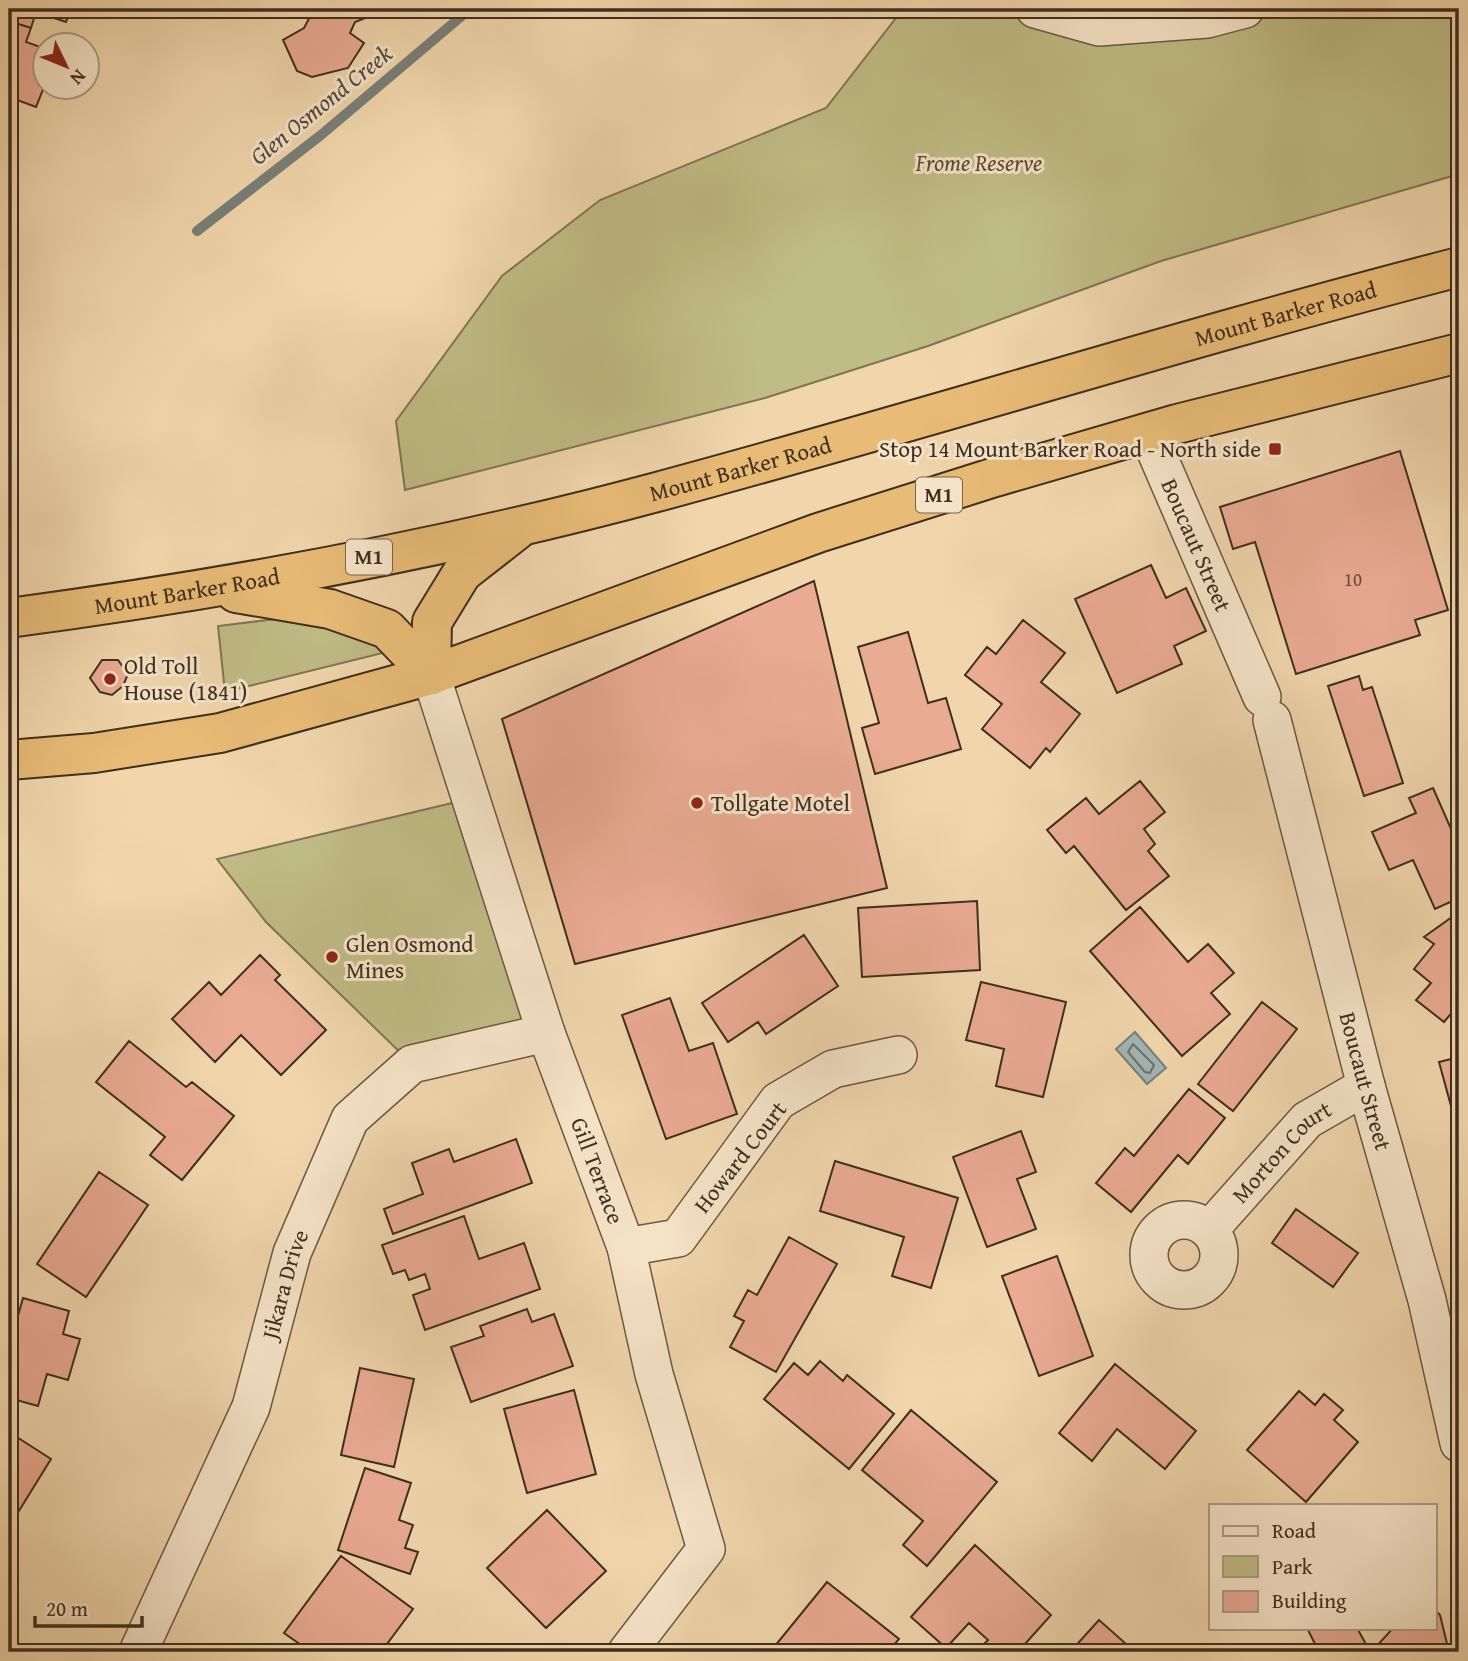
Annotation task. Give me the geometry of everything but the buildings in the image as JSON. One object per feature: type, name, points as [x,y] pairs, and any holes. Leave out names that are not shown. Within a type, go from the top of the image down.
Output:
[{"type":"highway","name":"Mount Barker Road","points":[[9,618],[213,589],[524,524],[842,441],[1292,310],[1459,267]]},
{"type":"highway","name":"M1","points":[[9,760],[94,753],[220,733],[431,675],[818,533],[1148,433],[1459,353]]},
{"type":"highway","points":[[431,675],[432,622],[462,573],[524,524]]},
{"type":"highway","points":[[213,589],[330,609],[387,629],[431,675]]},
{"type":"highway","points":[[9,743],[94,753]]},
{"type":"street","points":[[1035,9],[1099,27],[1207,19],[1245,9]]},
{"type":"street","name":"Boucaut Street","points":[[1148,433],[1267,708],[1366,1086],[1427,1300],[1459,1443]]},
{"type":"street","name":"Gill Terrace","points":[[431,675],[546,1033],[626,1247],[654,1374],[706,1549],[627,1652]]},
{"type":"street","name":"Jikara Drive","points":[[138,1652],[251,1407],[292,1253],[350,1119],[412,1064],[546,1033]]},
{"type":"street","name":"Howard Court","points":[[626,1247],[678,1238],[778,1101],[833,1069],[898,1055]]},
{"type":"street","name":"Morton Court","points":[[1209,1230],[1307,1121],[1366,1086]]},
{"type":"green space","name":"Frome Reserve","points":[[903,9],[1459,9],[1459,174],[1161,261],[928,346],[765,398],[405,490],[396,421],[502,276],[600,200],[826,108]]},
{"type":"green space","points":[[292,617],[342,623],[391,651],[225,692],[218,626]]},
{"type":"green space","points":[[469,799],[546,1033],[412,1064],[266,922],[217,859]]},
{"type":"water","points":[[1135,1032],[1166,1068],[1147,1084],[1116,1049]]},
{"type":"waterway","name":"Glen Osmond Creek","points":[[197,231],[321,135],[470,9]]},
{"type":"place","name":"Stop 14 Mount Barker Road - North side","points":[[1275,449]]},
{"type":"place","name":"Old Toll House (1841)","points":[[110,679]]},
{"type":"place","name":"Tollgate Motel","points":[[697,803]]},
{"type":"place","name":"Glen Osmond Mines","points":[[332,957]]}]
